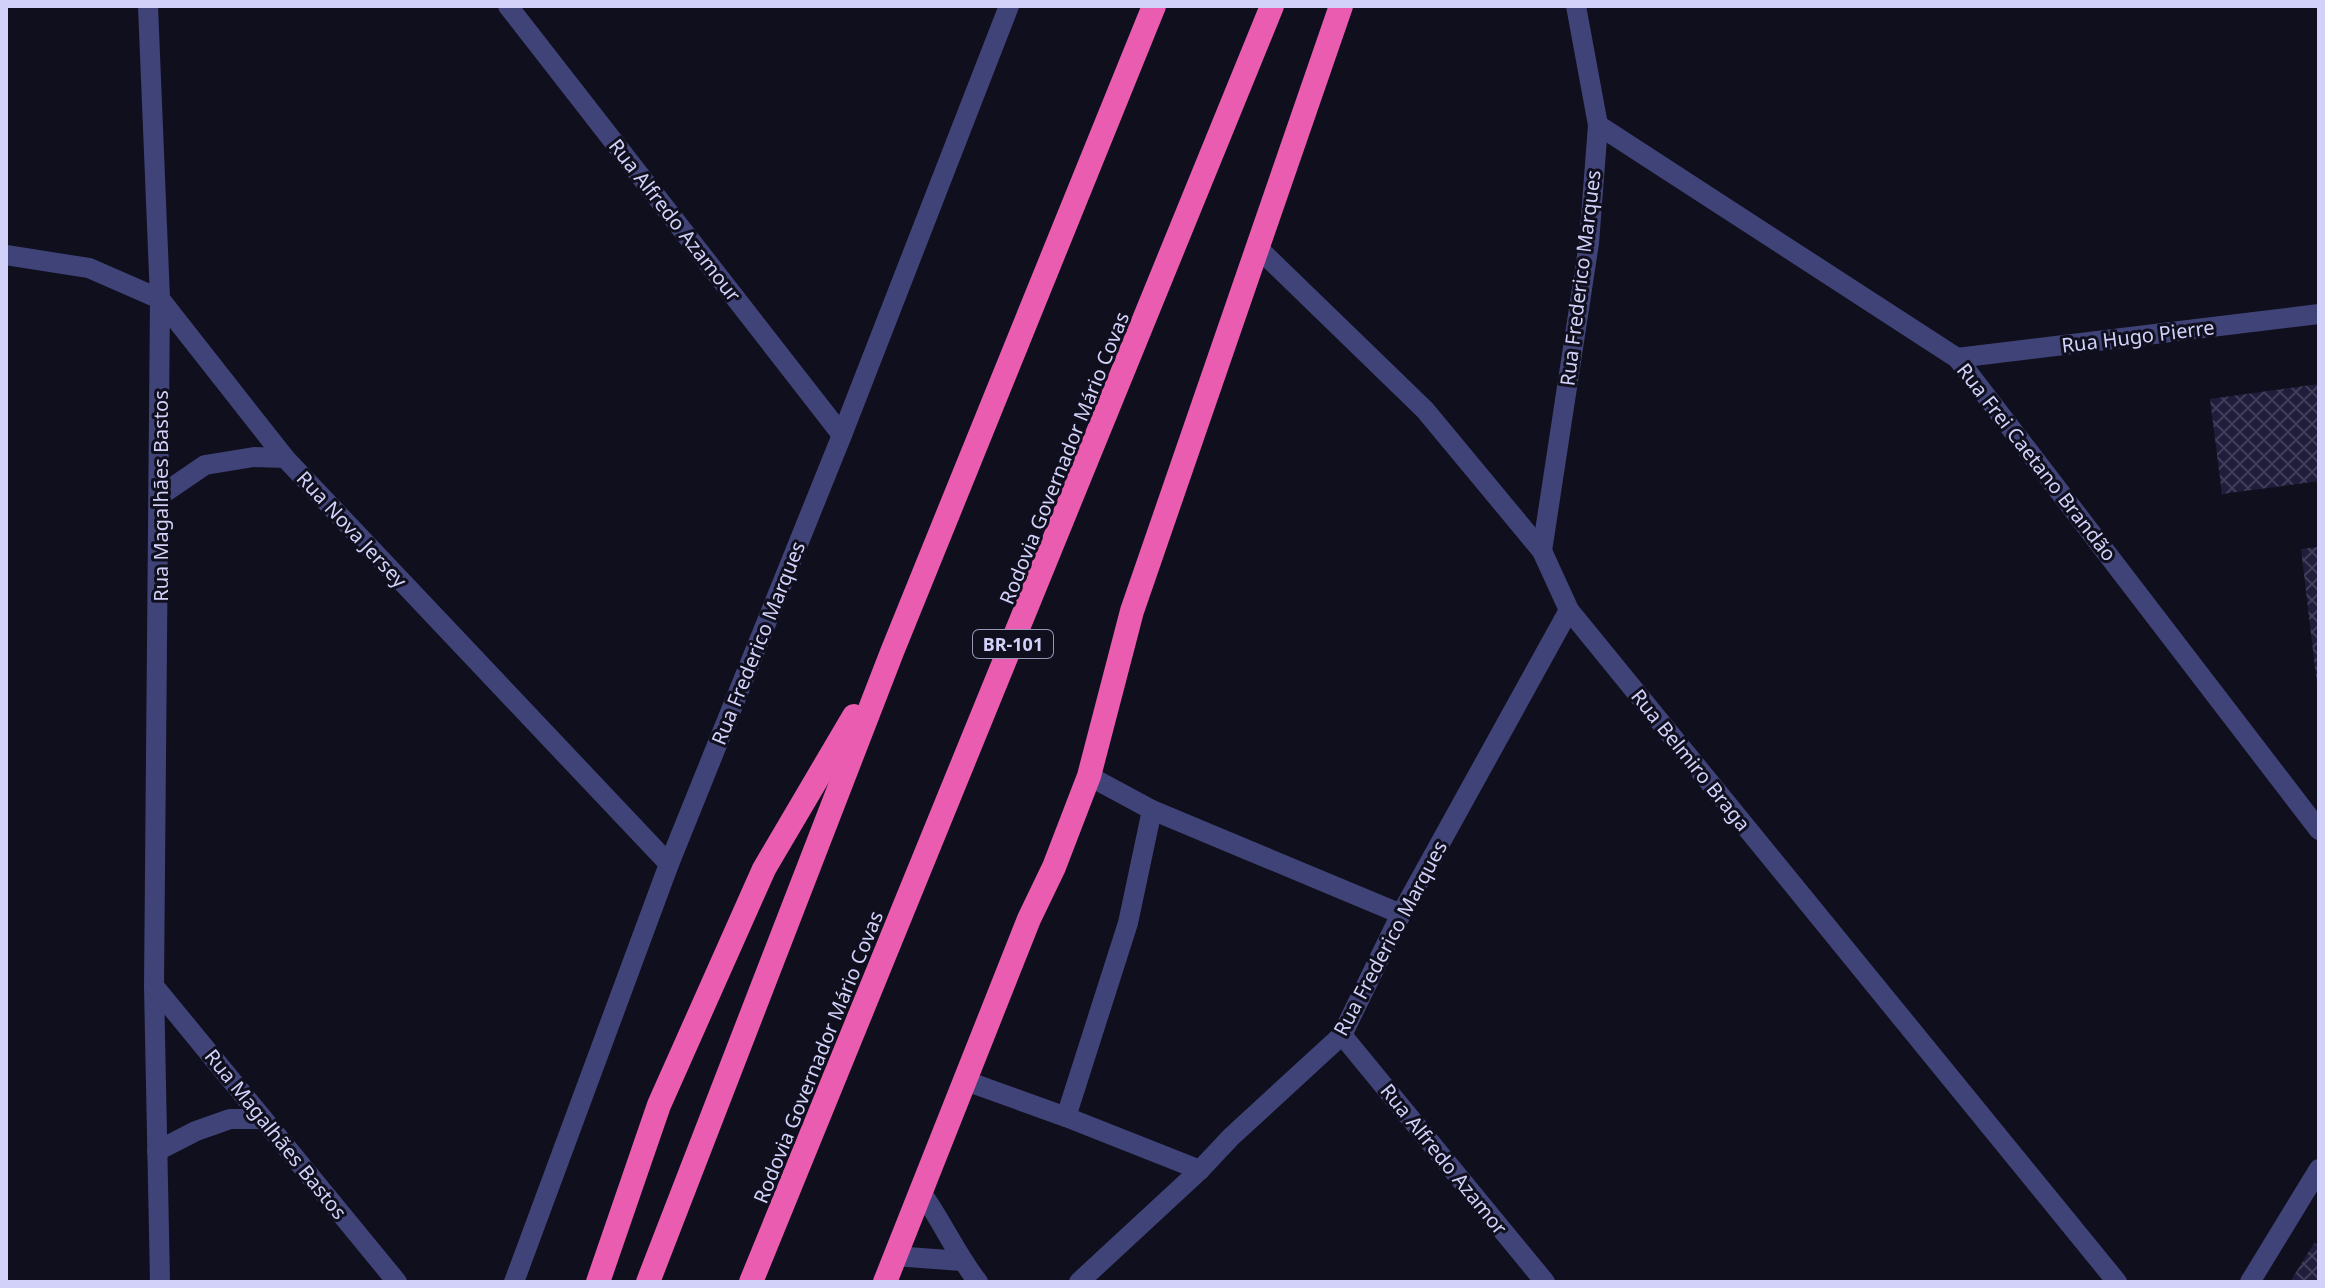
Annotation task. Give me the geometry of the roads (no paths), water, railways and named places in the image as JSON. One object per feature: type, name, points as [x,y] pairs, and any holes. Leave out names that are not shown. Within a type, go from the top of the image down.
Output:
[{"type":"highway","points":[[648,1282],[892,652],[1154,6]]},
{"type":"highway","name":"Rodovia Governador Mário Covas","points":[[751,1282],[1272,6]]},
{"type":"highway","points":[[885,1282],[1089,776],[1132,611],[1341,6]]},
{"type":"highway","points":[[598,1282],[659,1105],[764,869],[892,652]]},
{"type":"street","name":"Rua Magalhães Bastos","points":[[148,6],[160,299],[161,495],[154,986],[160,1282]]},
{"type":"street","name":"Rua Alfredo Azamour","points":[[508,6],[842,435]]},
{"type":"street","name":"Rua Frederico Marques","points":[[514,1282],[669,864],[842,435],[1009,6]]},
{"type":"street","name":"Rua Frederico Marques","points":[[1542,551],[1589,243],[1598,125],[1576,6]]},
{"type":"street","name":"Rua Frei Caetano Brandão","points":[[1598,125],[1957,358],[2319,830]]},
{"type":"street","name":"Rua Belmiro Braga","points":[[1259,249],[1425,410],[1542,551],[1569,610],[2117,1282]]},
{"type":"street","name":"Rua Nova Jersey","points":[[6,255],[89,268],[160,299],[285,458],[669,864]]},
{"type":"street","name":"Rua Hugo Pierre","points":[[1957,358],[2319,314]]},
{"type":"street","points":[[161,495],[205,465],[254,457],[285,458]]},
{"type":"street","name":"Rua Frederico Marques","points":[[1079,1282],[1342,1035],[1401,914],[1569,610]]},
{"type":"street","points":[[1089,776],[1152,810],[1401,914]]},
{"type":"street","points":[[1066,1117],[1128,923],[1152,810]]},
{"type":"street","name":"Rua Magalhães Bastos","points":[[154,986],[397,1282]]},
{"type":"street","name":"Rua Alfredo Azamor","points":[[1342,1035],[1545,1282]]},
{"type":"street","points":[[966,1081],[1200,1170]]},
{"type":"street","points":[[157,1151],[196,1131],[230,1119],[263,1119]]},
{"type":"street","points":[[2250,1282],[2319,1169]]},
{"type":"street","points":[[921,1192],[978,1282]]},
{"type":"street","points":[[894,1256],[962,1261]]}]
